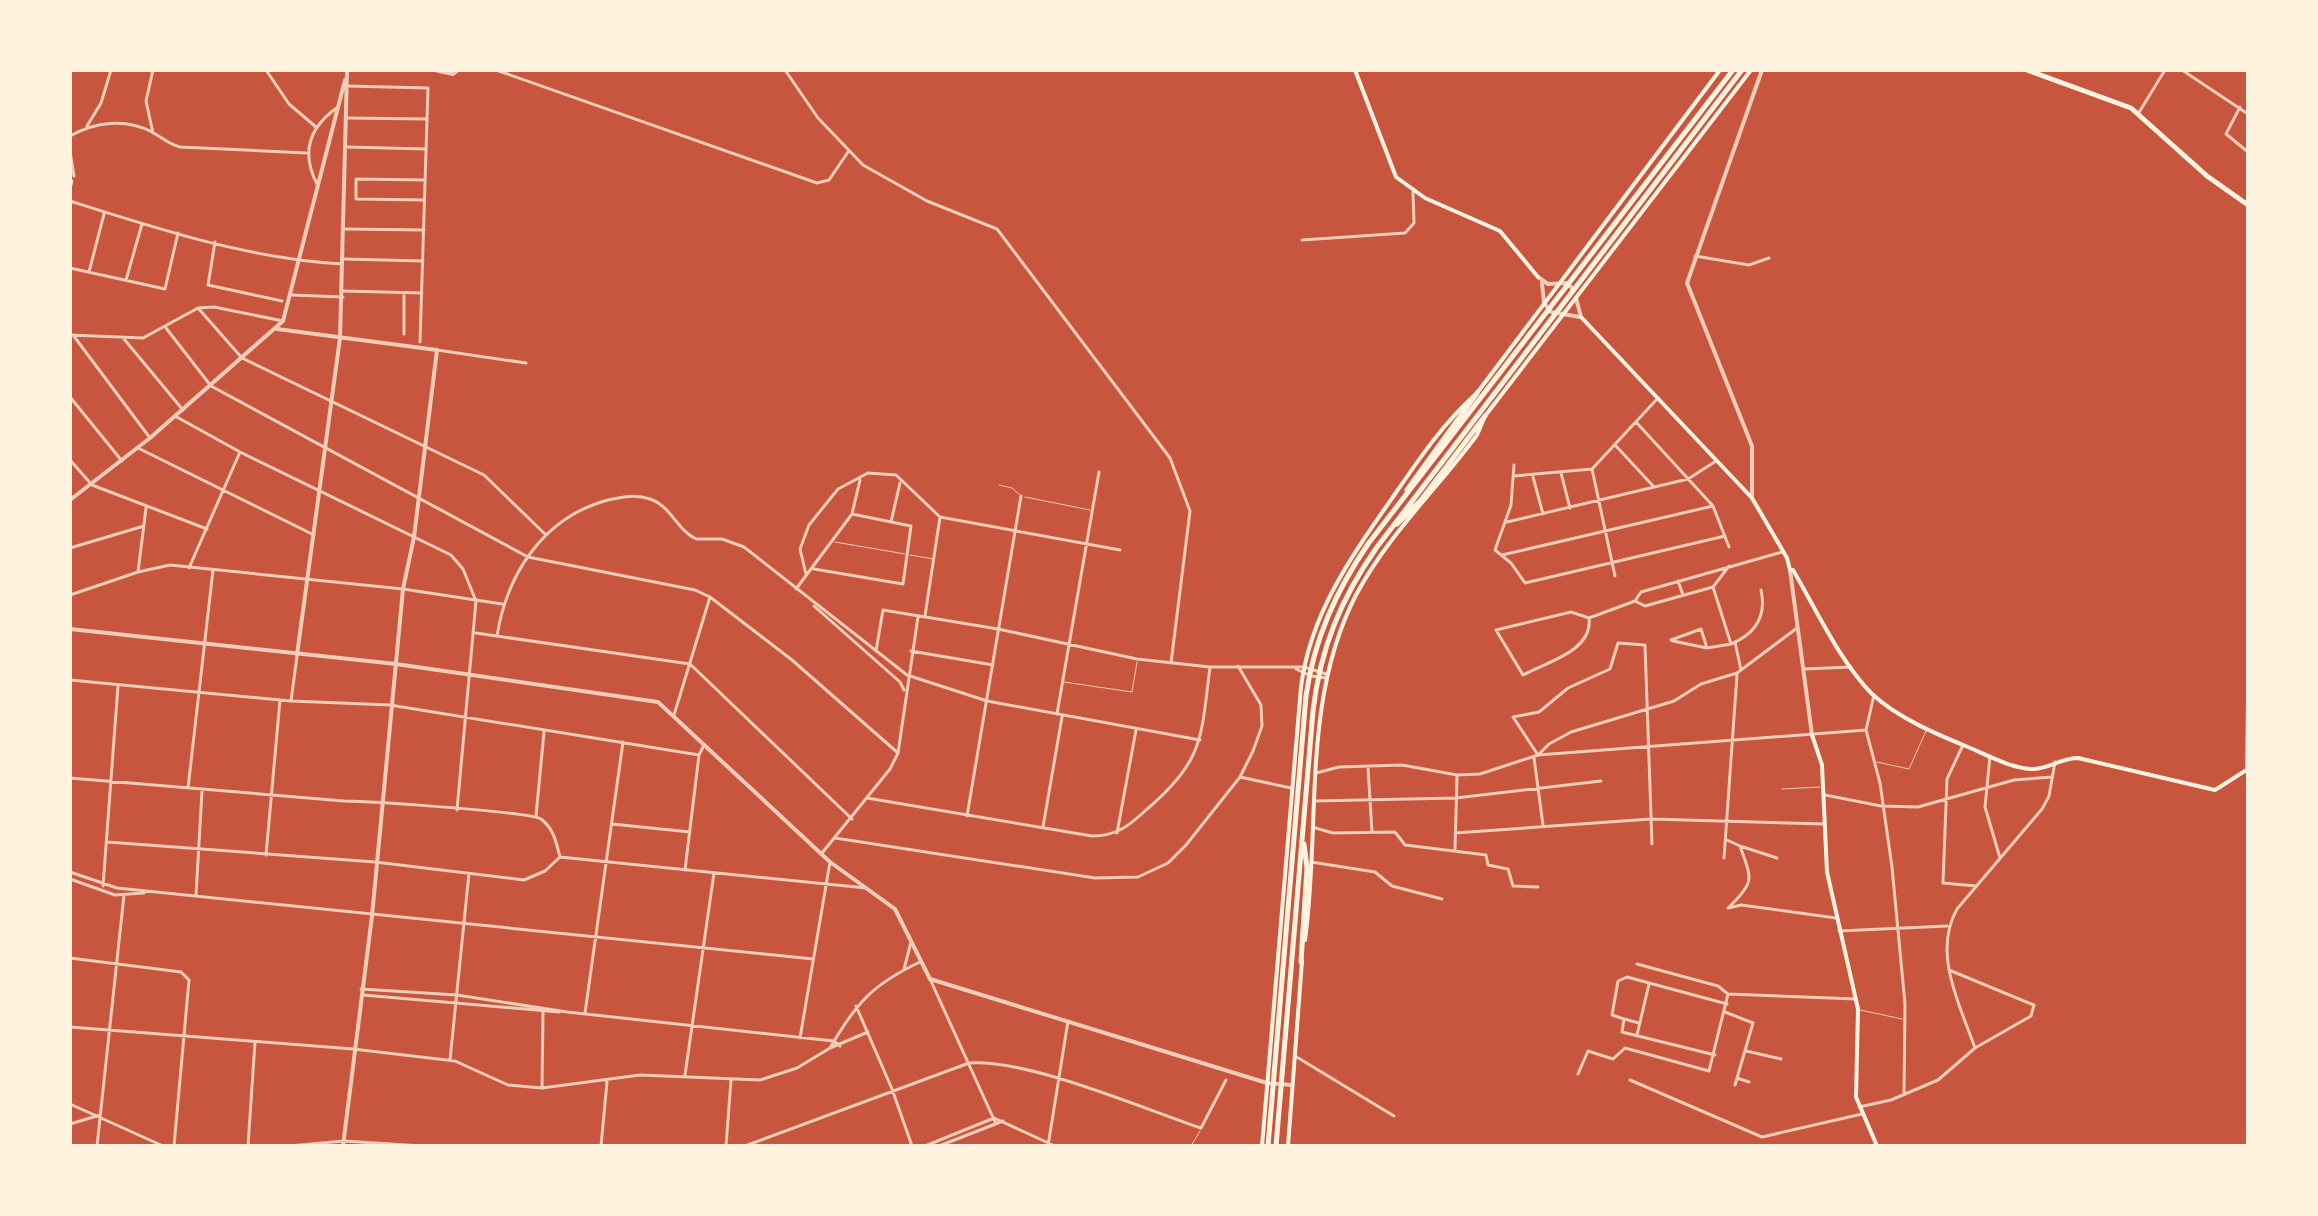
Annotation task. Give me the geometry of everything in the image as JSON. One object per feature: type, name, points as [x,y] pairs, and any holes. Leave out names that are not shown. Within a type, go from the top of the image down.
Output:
[{"type":"main road","points":[[1355,70],[1392,169],[1413,192],[1500,231],[1538,277]]},
{"type":"main road","points":[[1400,503],[1412,481],[1477,393],[1720,70]]},
{"type":"main road","points":[[1268,1146],[1306,696],[1313,657],[1331,606],[1349,573],[1400,503],[1733,70]]},
{"type":"main road","points":[[1276,1146],[1313,711],[1323,654],[1352,584],[1742,70]]},
{"type":"main road","points":[[1393,526],[1421,500],[1751,70]]},
{"type":"main road","points":[[2027,70],[2124,105],[2207,176],[2248,204]]},
{"type":"main road","points":[[1581,317],[1752,498],[1783,551],[1790,570],[1793,570],[1851,667],[1874,695],[1927,729],[2029,769],[2043,769],[2055,762],[2078,758],[2215,790],[2248,769]]},
{"type":"main road","points":[[1262,1146],[1304,671],[1318,623],[1346,565],[1444,427],[1477,393]]},
{"type":"main road","points":[[1301,962],[1325,675],[1343,623],[1361,586],[1464,453],[1485,416]]},
{"type":"main road","points":[[1812,735],[1822,765],[1827,872],[1858,1009],[1856,1097],[1877,1146]]},
{"type":"main road","points":[[1288,1146],[1307,868],[1303,832]]},
{"type":"street","points":[[87,126],[95,114],[111,70]]},
{"type":"street","points":[[153,70],[146,101],[153,133]]},
{"type":"street","points":[[266,70],[289,104],[316,127]]},
{"type":"street","points":[[435,70],[453,74],[458,70]]},
{"type":"street","points":[[496,70],[817,183],[829,180],[848,152]]},
{"type":"street","points":[[785,70],[818,118],[848,152],[887,180],[997,229],[1170,458],[1190,511],[1171,663]]},
{"type":"street","points":[[1752,498],[1752,446],[1687,287],[1695,256],[1709,227],[1715,197],[1762,70]]},
{"type":"street","points":[[2138,114],[2165,70]]},
{"type":"street","points":[[2182,70],[2248,114]]},
{"type":"street","points":[[291,701],[340,338],[348,71]]},
{"type":"street","points":[[70,500],[150,438],[283,321],[348,71]]},
{"type":"street","points":[[347,86],[428,88],[420,342]]},
{"type":"street","points":[[317,184],[306,153],[316,127],[338,107]]},
{"type":"street","points":[[2240,107],[2226,134],[2248,152]]},
{"type":"street","points":[[95,114],[101,124]]},
{"type":"street","points":[[348,118],[427,119]]},
{"type":"street","points":[[70,136],[87,126],[133,126],[180,147],[306,153]]},
{"type":"street","points":[[347,147],[426,149]]},
{"type":"street","points":[[70,151],[73,179],[70,189]]},
{"type":"street","points":[[425,180],[356,179],[356,199],[425,200]]},
{"type":"street","points":[[1302,240],[1405,233],[1414,223],[1413,192]]},
{"type":"street","points":[[70,201],[142,224],[299,262],[423,261]]},
{"type":"street","points":[[89,272],[104,212]]},
{"type":"street","points":[[126,280],[142,224]]},
{"type":"street","points":[[345,229],[424,230]]},
{"type":"street","points":[[70,268],[165,289],[178,233]]},
{"type":"street","points":[[215,242],[208,285],[282,301]]},
{"type":"street","points":[[1695,256],[1749,265],[1769,258]]},
{"type":"street","points":[[1538,277],[1548,284],[1561,282],[1571,285],[1581,317],[1551,312],[1544,304],[1544,290],[1538,277]]},
{"type":"street","points":[[343,291],[422,293]]},
{"type":"street","points":[[404,293],[404,334]]},
{"type":"street","points":[[290,295],[343,297]]},
{"type":"street","points":[[71,335],[143,338],[198,308],[214,307],[283,321]]},
{"type":"street","points":[[198,308],[242,358],[484,475],[546,535]]},
{"type":"street","points":[[166,328],[211,386],[528,557],[695,590],[710,597],[792,660],[898,753]]},
{"type":"street","points":[[277,329],[526,363]]},
{"type":"street","points":[[71,335],[150,438]]},
{"type":"street","points":[[123,339],[183,410]]},
{"type":"street","points":[[344,1143],[353,1049],[372,916],[403,589],[414,537],[437,350]]},
{"type":"street","points":[[70,397],[122,461]]},
{"type":"street","points":[[1514,476],[1533,477],[1592,469],[1658,398]]},
{"type":"street","points":[[175,416],[240,452],[451,555],[463,569],[476,601],[472,677],[457,810]]},
{"type":"street","points":[[1636,422],[1713,506],[1729,547]]},
{"type":"street","points":[[1615,445],[1654,487]]},
{"type":"street","points":[[137,448],[314,535]]},
{"type":"street","points":[[189,568],[240,452]]},
{"type":"street","points":[[70,460],[92,485],[207,529]]},
{"type":"street","points":[[1507,522],[1688,479],[1716,461]]},
{"type":"street","points":[[1514,465],[1507,522],[1495,550],[1525,583],[1725,536]]},
{"type":"street","points":[[1592,469],[1615,576]]},
{"type":"street","points":[[1057,714],[1067,642],[1088,544],[1099,472]]},
{"type":"street","points":[[806,574],[800,549],[809,525],[838,489],[860,480],[868,473],[896,475],[940,517],[1120,550]]},
{"type":"street","points":[[1561,473],[1570,508]]},
{"type":"street","points":[[1533,477],[1543,514]]},
{"type":"street","points":[[796,589],[806,574],[814,569],[852,514],[860,480]]},
{"type":"street","points":[[891,522],[900,482]]},
{"type":"street","points":[[966,817],[1021,496]]},
{"type":"street","points":[[497,636],[502,604],[528,557],[564,517],[589,505],[619,497],[651,499],[670,513],[689,535],[735,542],[907,675],[987,701],[1200,740]]},
{"type":"street","points":[[1502,555],[1713,506]]},
{"type":"street","points":[[138,572],[147,507]]},
{"type":"street","points":[[814,569],[903,584],[911,526],[852,514]]},
{"type":"street","points":[[925,618],[940,517]]},
{"type":"street","points":[[70,548],[144,526]]},
{"type":"street","points":[[1589,618],[1589,633],[1582,644],[1523,675],[1496,630],[1571,612],[1589,618],[1635,601],[1641,592],[1783,551]]},
{"type":"street","points":[[70,595],[138,572],[170,565],[308,582],[403,589],[502,604]]},
{"type":"street","points":[[1635,601],[1645,606],[1713,587],[1729,566]]},
{"type":"street","points":[[188,788],[213,570]]},
{"type":"street","points":[[1790,570],[1812,735]]},
{"type":"street","points":[[1678,581],[1683,595]]},
{"type":"street","points":[[1713,587],[1733,643],[1739,671],[1724,858]]},
{"type":"street","points":[[1707,648],[1701,629],[1671,640],[1707,648],[1746,638],[1760,621],[1761,590]]},
{"type":"street","points":[[674,715],[710,597]]},
{"type":"street","points":[[810,601],[825,619],[900,682],[904,689],[904,706]]},
{"type":"street","points":[[876,651],[883,610],[1067,642],[1137,659],[1210,667],[1296,669],[1325,675]]},
{"type":"street","points":[[821,854],[852,819],[890,769],[898,753],[907,675],[918,617]]},
{"type":"street","points":[[1536,756],[1549,744],[1571,732],[1674,701],[1701,684],[1739,671],[1799,627]]},
{"type":"street","points":[[70,629],[297,656],[396,664],[658,702],[830,862],[895,909],[996,1124]]},
{"type":"street","points":[[475,633],[690,664],[852,819]]},
{"type":"street","points":[[1543,827],[1536,756],[1513,717],[1546,709],[1568,688],[1610,669],[1618,643],[1645,645],[1652,844]]},
{"type":"street","points":[[911,651],[993,665]]},
{"type":"street","points":[[835,838],[1095,878],[1138,877],[1168,863],[1240,777],[1262,726],[1262,716],[1257,694],[1238,666]]},
{"type":"street","points":[[867,798],[1092,836],[1117,833],[1172,788],[1188,769],[1200,740],[1210,667]]},
{"type":"street","points":[[1804,669],[1851,667]]},
{"type":"street","points":[[1304,671],[1325,675]]},
{"type":"street","points":[[70,680],[291,701],[390,705],[467,720],[699,755]]},
{"type":"street","points":[[103,886],[118,684]]},
{"type":"street","points":[[1874,695],[1866,730],[1874,762],[1898,931],[1905,1020],[1904,1094]]},
{"type":"street","points":[[2248,697],[2248,769]]},
{"type":"street","points":[[266,855],[280,699]]},
{"type":"street","points":[[1043,827],[1063,715]]},
{"type":"street","points":[[1117,833],[1136,729]]},
{"type":"street","points":[[536,816],[544,730]]},
{"type":"street","points":[[1316,773],[1339,767],[1416,765],[1457,775],[1489,773],[1536,756],[1866,730]]},
{"type":"street","points":[[585,1013],[623,742]]},
{"type":"street","points":[[685,870],[699,755],[704,745]]},
{"type":"street","points":[[1963,745],[1947,779],[1944,799],[1943,883],[1976,886]]},
{"type":"street","points":[[1990,756],[1985,807],[2000,858]]},
{"type":"street","points":[[1975,1048],[1948,970],[1948,926],[1976,886],[2042,809],[2055,762]]},
{"type":"street","points":[[1367,767],[1372,832]]},
{"type":"street","points":[[1455,849],[1457,775]]},
{"type":"street","points":[[1240,777],[1292,788]]},
{"type":"street","points":[[1823,795],[1881,806],[1918,807],[2014,780],[2052,777]]},
{"type":"street","points":[[70,778],[271,796],[382,801],[536,816],[555,834],[560,857]]},
{"type":"street","points":[[1314,801],[1456,798],[1601,781]]},
{"type":"street","points":[[196,895],[202,789]]},
{"type":"street","points":[[1455,833],[1651,819],[1825,824]]},
{"type":"street","points":[[612,824],[690,832]]},
{"type":"street","points":[[1312,827],[1333,833],[1395,832],[1405,845],[1486,855],[1488,865],[1508,869],[1513,886],[1538,887]]},
{"type":"street","points":[[1727,840],[1777,858]]},
{"type":"street","points":[[107,842],[375,862],[524,880],[545,871],[560,857],[866,888]]},
{"type":"street","points":[[1740,846],[1750,874],[1750,885],[1728,908],[1741,905],[1836,918]]},
{"type":"street","points":[[800,1038],[830,862]]},
{"type":"street","points":[[1311,862],[1375,872],[1392,886],[1442,899]]},
{"type":"street","points":[[70,872],[103,886],[463,926],[813,959]]},
{"type":"street","points":[[450,1061],[469,873]]},
{"type":"street","points":[[685,1075],[714,873]]},
{"type":"street","points":[[70,879],[102,892],[124,895],[156,892]]},
{"type":"street","points":[[97,1146],[124,895]]},
{"type":"street","points":[[1737,899],[1741,905]]},
{"type":"street","points":[[1839,931],[1898,931],[1948,926]]},
{"type":"street","points":[[904,969],[911,940]]},
{"type":"street","points":[[70,958],[181,972],[189,980],[174,1146]]},
{"type":"street","points":[[830,1048],[856,1006],[875,985],[921,961]]},
{"type":"street","points":[[1637,964],[1718,986],[1728,994],[1856,999]]},
{"type":"street","points":[[1859,1107],[1938,1080],[1975,1048],[2031,1016],[2034,1005],[1948,970]]},
{"type":"street","points":[[1640,1023],[1612,1015],[1618,981],[1627,977],[1727,1004]]},
{"type":"street","points":[[930,979],[1267,1083],[1292,1085]]},
{"type":"street","points":[[1637,1035],[1650,983]]},
{"type":"street","points":[[361,992],[457,995],[567,1012],[834,1041],[840,1046]]},
{"type":"street","points":[[361,992],[455,1004],[543,1009]]},
{"type":"street","points":[[1578,1074],[1588,1051],[1613,1059],[1625,1048],[1707,1071],[1715,1055],[1728,994]]},
{"type":"street","points":[[856,1006],[892,1089],[912,1146]]},
{"type":"street","points":[[542,1088],[543,1009]]},
{"type":"street","points":[[1725,1012],[1753,1023],[1735,1085]]},
{"type":"street","points":[[1624,1019],[1622,1032],[1715,1055]]},
{"type":"street","points":[[1048,1144],[1068,1021]]},
{"type":"street","points":[[70,1027],[353,1049],[450,1061],[508,1085],[542,1088],[640,1075],[760,1080],[797,1068],[830,1048],[868,1032]]},
{"type":"street","points":[[248,1146],[255,1042]]},
{"type":"street","points":[[1745,1051],[1781,1059]]},
{"type":"street","points":[[1295,1056],[1394,1116]]},
{"type":"street","points":[[745,1146],[969,1063],[1000,1065],[1057,1079],[1201,1128],[1226,1080]]},
{"type":"street","points":[[1737,1078],[1749,1082]]},
{"type":"street","points":[[726,1146],[731,1080]]},
{"type":"street","points":[[1630,1080],[1762,1137],[1862,1114]]},
{"type":"street","points":[[601,1146],[607,1081]]},
{"type":"street","points":[[70,1104],[163,1146]]},
{"type":"street","points":[[70,1124],[100,1115]]},
{"type":"street","points":[[925,1146],[994,1118],[1055,1146]]},
{"type":"street","points":[[939,1146],[1003,1121]]},
{"type":"street","points":[[289,1146],[344,1143],[422,1146]]},
{"type":"street","points":[[1906,1146],[1938,1146]]},
{"type":"lane","points":[[999,485],[1012,488],[1021,496],[1093,510]]},
{"type":"lane","points":[[833,542],[933,559]]},
{"type":"lane","points":[[1062,681],[1132,692],[1137,659]]},
{"type":"lane","points":[[1874,762],[1909,769],[1927,729]]},
{"type":"lane","points":[[1782,789],[1823,787]]},
{"type":"lane","points":[[1858,1009],[1905,1020]]},
{"type":"lane","points":[[1191,1146],[1201,1128]]}]
